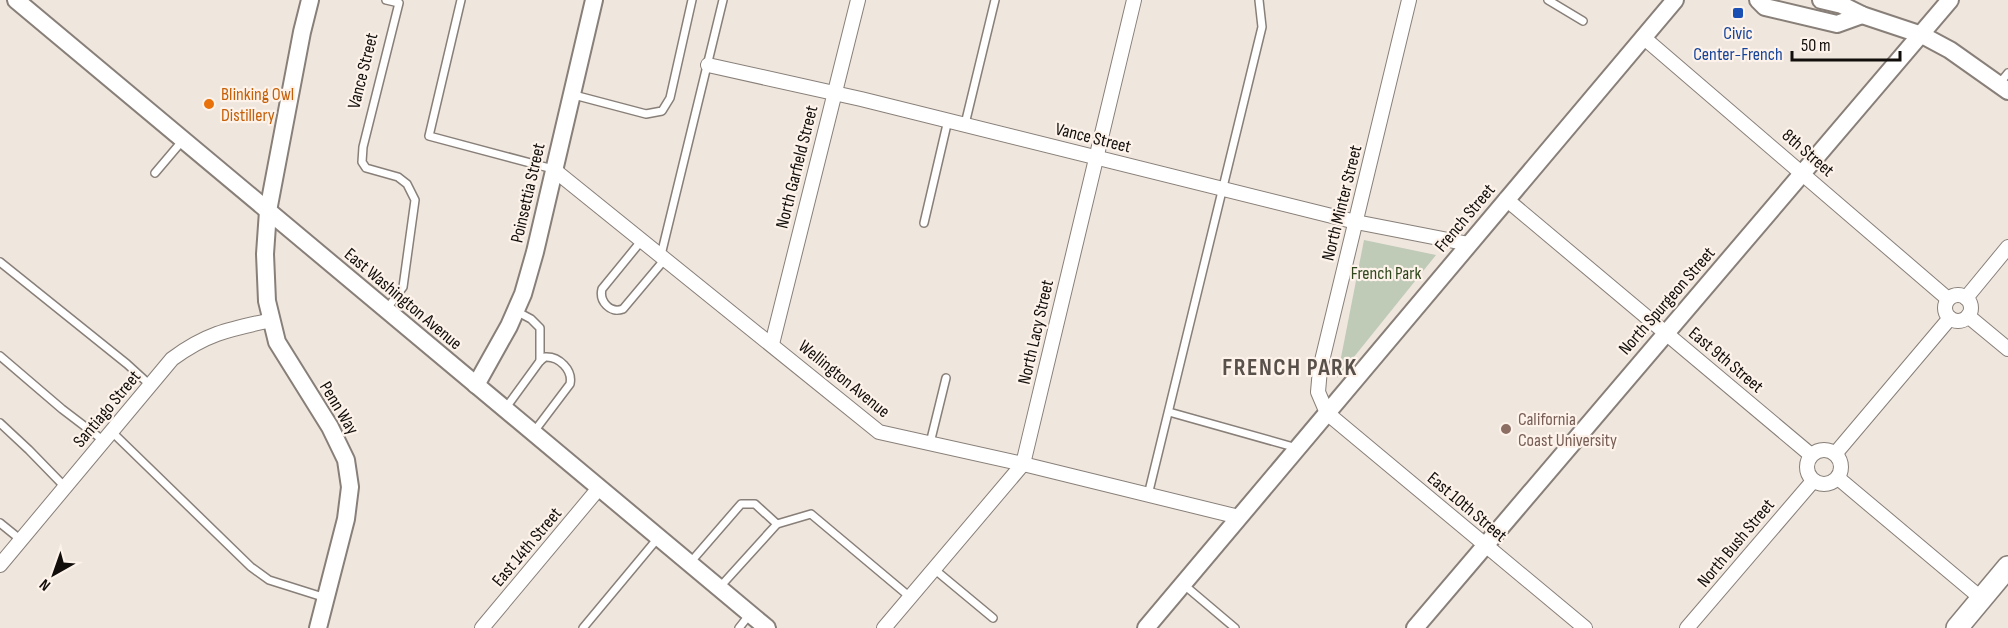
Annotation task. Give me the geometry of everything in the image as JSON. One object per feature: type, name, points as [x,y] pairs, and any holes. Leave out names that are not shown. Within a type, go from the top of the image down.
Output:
[{"type":"main road","points":[[1957,628],[2008,567]]},
{"type":"street","name":"East Washington Avenue","points":[[15,0],[766,628]]},
{"type":"street","name":"Penn Way","points":[[310,0],[268,211],[265,254],[267,301],[277,342],[330,427],[346,460],[350,487],[346,519],[318,628]]},
{"type":"street","name":"Poinsettia Street","points":[[476,385],[523,294],[535,252],[594,0]]},
{"type":"street","name":"North Garfield Street","points":[[772,344],[858,0]]},
{"type":"street","name":"North Lacy Street","points":[[884,628],[1023,464],[1134,0]]},
{"type":"street","name":"North Minter Street","points":[[1327,413],[1318,392],[1320,369],[1409,0]]},
{"type":"street","name":"French Street","points":[[1146,628],[1675,0]]},
{"type":"street","points":[[1758,0],[1764,7],[1838,24],[1862,15]]},
{"type":"street","points":[[1821,0],[1842,5],[1862,15],[1922,35],[2005,83]]},
{"type":"street","name":"North Spurgeon Street","points":[[1415,628],[1950,0]]},
{"type":"street","name":"8th Street","points":[[1643,37],[1948,299]]},
{"type":"street","name":"Vance Street","points":[[708,65],[965,124],[1356,222],[1469,243]]},
{"type":"street","name":"Wellington Avenue","points":[[553,169],[879,432],[1023,464],[1239,517]]},
{"type":"street","name":"East 9th Street","points":[[1506,199],[1811,455]]},
{"type":"street","points":[[1966,298],[2008,247]]},
{"type":"street","points":[[1956,295],[1966,298],[1971,306],[1968,316],[1958,321],[1950,318],[1945,311],[1945,302],[1956,295]]},
{"type":"street","points":[[1968,316],[2008,349]]},
{"type":"street","points":[[1834,454],[1950,318]]},
{"type":"street","name":"Santiago Street","points":[[0,566],[172,359],[190,345],[219,332],[272,320]]},
{"type":"street","name":"East 10th Street","points":[[1327,413],[1585,628]]},
{"type":"street","points":[[1825,450],[1834,454],[1841,468],[1838,477],[1829,484],[1818,484],[1813,481],[1806,471],[1811,455],[1825,450]]},
{"type":"street","points":[[1838,477],[1982,598]]},
{"type":"street","name":"North Bush Street","points":[[1687,628],[1813,481]]},
{"type":"street","name":"East 14th Street","points":[[482,628],[599,488]]},
{"type":"lane","name":"Vance Street","points":[[386,0],[399,3],[363,147],[362,162],[366,168],[398,177],[407,184],[415,200],[403,287],[386,310]]},
{"type":"lane","points":[[461,0],[429,136],[553,169]]},
{"type":"lane","points":[[571,94],[646,114],[662,111],[670,98],[693,0]]},
{"type":"lane","points":[[642,240],[603,289],[601,296],[604,303],[612,310],[623,309],[663,257],[723,0]]},
{"type":"lane","points":[[965,124],[995,0]]},
{"type":"lane","points":[[1148,495],[1262,27],[1259,0]]},
{"type":"lane","points":[[1548,0],[1583,21]]},
{"type":"lane","points":[[924,224],[948,120]]},
{"type":"lane","points":[[155,173],[183,140]]},
{"type":"lane","points":[[0,262],[118,356],[150,385]]},
{"type":"lane","points":[[516,311],[531,319],[540,328],[540,361]]},
{"type":"lane","points":[[0,356],[62,409],[108,436],[250,567],[269,580],[326,598]]},
{"type":"lane","points":[[505,409],[540,361],[545,357],[556,358],[569,371],[571,377],[566,391],[533,433]]},
{"type":"lane","points":[[930,443],[946,378]]},
{"type":"lane","points":[[1169,412],[1298,448]]},
{"type":"lane","points":[[0,423],[65,487]]},
{"type":"lane","points":[[689,564],[741,504],[755,504],[777,524]]},
{"type":"lane","points":[[719,588],[777,524],[811,514],[910,597]]},
{"type":"lane","points":[[0,523],[21,540]]},
{"type":"lane","points":[[583,628],[658,537]]},
{"type":"lane","points":[[934,569],[993,618]]},
{"type":"lane","points":[[1183,584],[1235,628]]},
{"type":"lane","points":[[739,628],[750,614]]},
{"type":"green space","name":"French Park","points":[[1364,240],[1436,255],[1337,378]]},
{"type":"place","name":"Civic Center-French","points":[[1738,13]]},
{"type":"place","name":"Blinking Owl Distillery","points":[[209,104]]},
{"type":"place","name":"California Coast University","points":[[1506,429]]},
{"type":"district","name":"FRENCH PARK","points":[[1290,367]]}]
